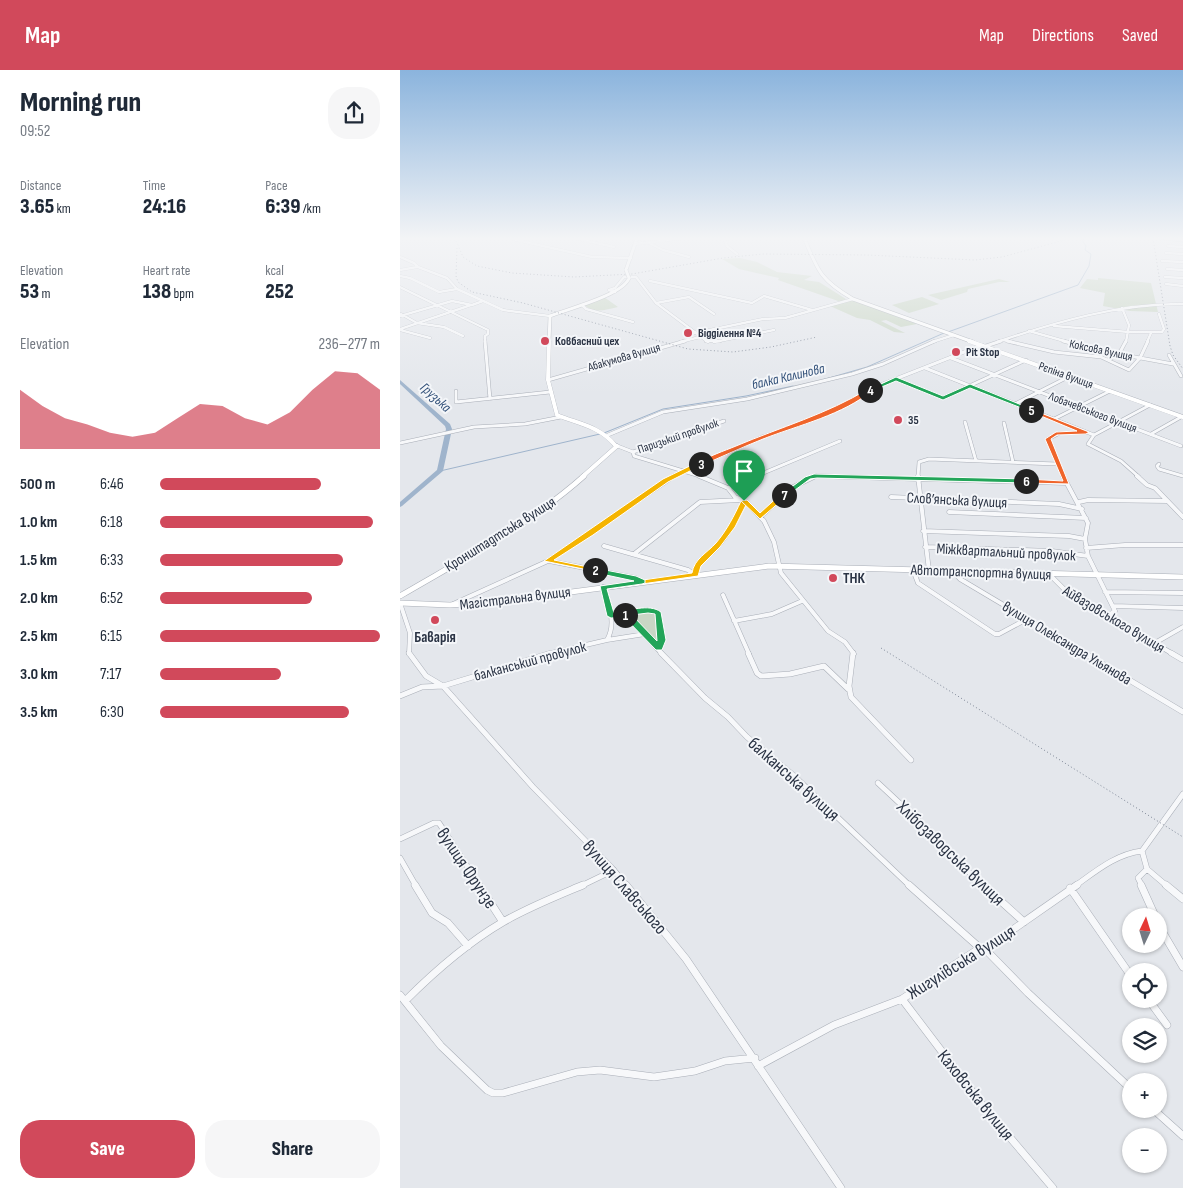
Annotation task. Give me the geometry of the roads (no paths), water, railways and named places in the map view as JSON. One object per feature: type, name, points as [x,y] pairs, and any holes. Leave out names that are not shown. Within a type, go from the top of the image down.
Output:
[{"type":"street","points":[[407,290],[489,331],[486,336],[490,399]]},
{"type":"street","points":[[436,290],[440,292],[450,290]]},
{"type":"street","points":[[460,290],[503,310],[550,316],[618,290]]},
{"type":"street","points":[[610,290],[615,292]]},
{"type":"street","points":[[646,290],[656,303],[708,342],[774,330]]},
{"type":"street","points":[[693,290],[752,303],[764,296],[812,310]]},
{"type":"street","name":"Рєпіна вулиця","points":[[837,290],[853,299],[1182,417]]},
{"type":"street","points":[[656,303],[689,297],[714,314]]},
{"type":"street","points":[[696,333],[763,318],[785,318],[853,299]]},
{"type":"street","points":[[401,315],[454,301],[472,305]]},
{"type":"street","points":[[400,329],[483,301]]},
{"type":"street","points":[[450,605],[548,561],[685,470],[762,437],[814,419],[852,401],[875,387],[950,358],[1029,331],[1122,308],[1154,303],[1183,304]]},
{"type":"street","points":[[582,305],[586,309],[633,322]]},
{"type":"street","points":[[1109,360],[1120,354],[1129,332],[1127,316],[1122,308]]},
{"type":"street","points":[[1052,326],[1129,332],[1162,332],[1164,329],[1159,314]]},
{"type":"street","points":[[401,315],[417,323],[444,327],[463,336]]},
{"type":"street","points":[[550,316],[548,380],[555,413],[561,417],[604,432],[616,446],[632,452],[634,456],[650,462],[659,462],[685,470],[728,488],[735,497],[743,501],[760,517],[774,542],[781,573],[828,631],[845,642],[854,654],[848,678],[848,689],[851,698],[911,760]]},
{"type":"street","points":[[400,329],[430,338]]},
{"type":"street","name":"Коксова вулиця","points":[[1029,331],[1065,342],[1173,364]]},
{"type":"street","points":[[1002,340],[1054,352],[1085,354],[1109,360],[1129,370],[1134,367],[1151,333]]},
{"type":"street","points":[[604,432],[662,412],[747,399],[852,374],[890,361],[936,340],[954,335]]},
{"type":"street","name":"Абакумова вулиця","points":[[548,380],[651,349],[700,337]]},
{"type":"street","points":[[1169,355],[1181,376]]},
{"type":"street","name":"Лобачевського вулиця","points":[[950,358],[1181,446]]},
{"type":"street","points":[[896,379],[943,398],[1026,360]]},
{"type":"street","points":[[925,368],[1094,436]]},
{"type":"street","points":[[1015,404],[1070,376]]},
{"type":"street","points":[[456,390],[456,402],[550,392]]},
{"type":"street","points":[[1054,419],[1110,391]]},
{"type":"street","points":[[1150,405],[1094,436],[1088,444],[1121,461],[1147,485],[1155,488],[1183,517]]},
{"type":"street","points":[[400,443],[422,436],[474,427],[525,424],[561,417]]},
{"type":"street","points":[[1151,434],[1182,417]]},
{"type":"street","name":"Паризький провулок","points":[[632,452],[724,421]]},
{"type":"street","points":[[965,422],[976,461]]},
{"type":"street","points":[[1004,423],[1013,462]]},
{"type":"street","points":[[1086,432],[1056,433],[1049,436],[1048,439],[1057,464],[1088,523],[1085,539],[1088,556],[1115,611],[1107,616]]},
{"type":"street","points":[[728,488],[840,441]]},
{"type":"street","name":"Кронштадтська вулиця","points":[[400,596],[508,533],[566,492],[616,446]]},
{"type":"street","points":[[929,571],[918,478],[919,462],[929,459],[1057,464]]},
{"type":"street","points":[[1159,464],[1157,466],[1159,469],[1183,476]]},
{"type":"street","points":[[760,517],[796,485],[807,478],[816,476],[1067,483]]},
{"type":"street","name":"Слов’янська вулиця","points":[[891,497],[1059,504],[1082,510]]},
{"type":"street","points":[[1078,502],[1088,500],[1168,501]]},
{"type":"street","points":[[634,554],[700,502],[743,501]]},
{"type":"street","points":[[604,546],[688,570],[695,575],[697,565],[717,546],[733,525],[743,501]]},
{"type":"street","points":[[949,512],[1086,518]]},
{"type":"street","points":[[923,531],[1070,536],[1085,539]]},
{"type":"street","points":[[1086,548],[1126,545],[1183,545]]},
{"type":"street","name":"Міжквартальний провулок","points":[[925,547],[1052,551],[1088,556]]},
{"type":"street","points":[[548,561],[636,578],[642,582]]},
{"type":"street","name":"Магістральна вулиця","points":[[400,603],[450,605],[494,602],[756,567],[779,566]]},
{"type":"street","name":"Автотранспортна вулиця","points":[[779,566],[1183,577]]},
{"type":"street","points":[[913,570],[918,583],[995,634],[999,634],[1027,619]]},
{"type":"street","name":"вулиця Олександра Ульянова","points":[[953,572],[960,579],[1183,712]]},
{"type":"street","name":"Айвазовського вулиця","points":[[1049,574],[1066,591],[1183,660]]},
{"type":"street","points":[[603,587],[611,616],[611,635],[608,640]]},
{"type":"street","points":[[1105,592],[1183,593]]},
{"type":"street","points":[[723,595],[757,673],[761,676],[783,675],[824,666],[848,689]]},
{"type":"street","points":[[400,596],[400,603]]},
{"type":"street","points":[[734,621],[772,614],[802,601]]},
{"type":"street","name":"вулиця Славського","points":[[400,603],[410,633],[409,654],[426,676],[443,686],[533,788],[614,870],[686,959],[755,1058],[758,1066],[841,1188]]},
{"type":"street","points":[[1113,606],[1183,608]]},
{"type":"street","points":[[611,616],[654,610],[658,613],[661,640],[659,648]]},
{"type":"street","name":"балканська вулиця","points":[[626,614],[705,698],[793,774],[878,857],[983,948],[1122,1082]]},
{"type":"street","points":[[1153,644],[1183,627]]},
{"type":"street","name":"балканський провулок","points":[[400,696],[422,687],[443,686],[550,653],[645,634]]},
{"type":"street","name":"Хлібозаводська вулиця","points":[[878,784],[937,838],[949,854],[1024,922]]},
{"type":"street","points":[[1183,794],[1142,851],[1147,868],[1183,899]]},
{"type":"street","name":"вулиця Фрунзе","points":[[400,838],[434,823],[440,823],[503,922]]},
{"type":"street","name":"Жигулівська вулиця","points":[[758,1066],[834,1025],[902,999],[1024,922],[1070,888],[1127,852],[1142,851]]},
{"type":"street","points":[[400,858],[432,913],[448,923],[468,946]]},
{"type":"street","points":[[1147,868],[1138,878],[1151,908]]},
{"type":"street","points":[[614,870],[503,922],[468,946],[420,986],[402,998],[440,1046],[487,1090],[493,1093],[503,1093],[577,1072],[600,1070],[654,1077],[695,1071],[725,1061],[755,1058]]},
{"type":"street","points":[[1070,888],[1122,963]]},
{"type":"street","points":[[1168,941],[1183,967]]},
{"type":"street","name":"Каховська вулиця","points":[[902,999],[984,1108],[1053,1188]]},
{"type":"street","points":[[1163,1118],[1183,1136]]},
{"type":"waterway","name":"балка Калинова","points":[[948,332],[1064,290]]},
{"type":"waterway","name":"балка Калинова","points":[[822,380],[867,367],[944,333]]},
{"type":"waterway","name":"Грузька","points":[[400,381],[448,425],[449,429],[440,471],[400,505]]},
{"type":"waterway","name":"балка Калинова","points":[[604,433],[663,409],[746,396],[793,386]]},
{"type":"waterway","name":"балка Калинова","points":[[440,471],[600,434]]},
{"type":"railway","points":[[469,290],[523,303],[688,349],[733,352],[771,347],[817,337]]},
{"type":"railway","points":[[1161,290],[1170,346],[1173,355],[1183,369]]},
{"type":"railway","points":[[881,648],[1183,837]]},
{"type":"place","name":"Відділення №4","points":[[688,333]]},
{"type":"place","name":"Ковбасний цех","points":[[545,341]]},
{"type":"place","name":"Pit Stop","points":[[956,352]]},
{"type":"place","name":"35","points":[[898,420]]},
{"type":"place","name":"ТНК","points":[[833,578]]},
{"type":"place","name":"Баварія","points":[[435,620]]}]
